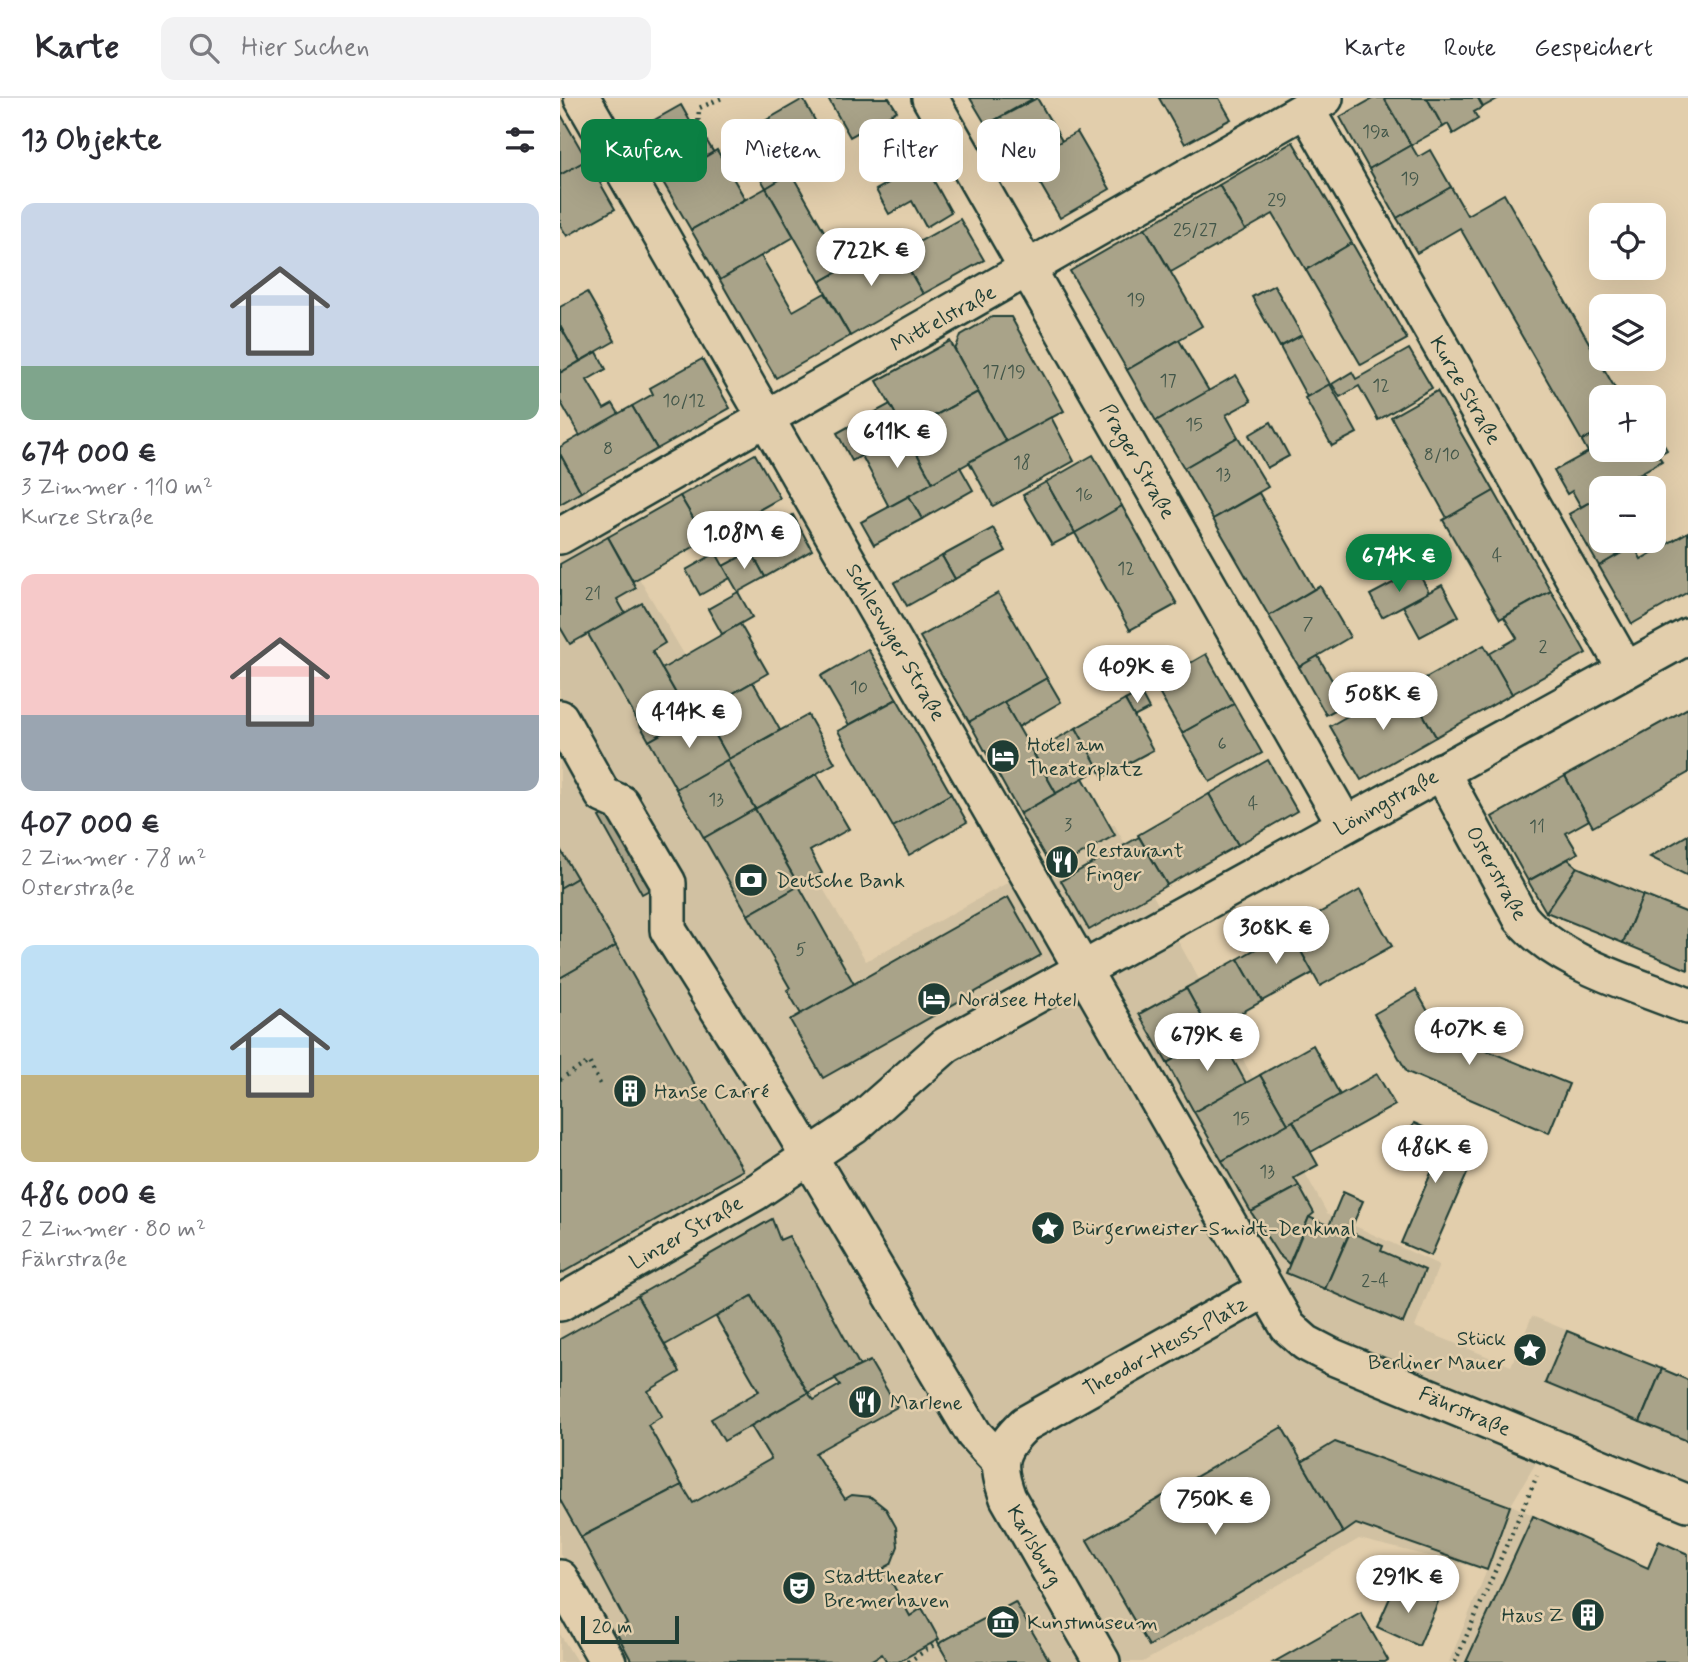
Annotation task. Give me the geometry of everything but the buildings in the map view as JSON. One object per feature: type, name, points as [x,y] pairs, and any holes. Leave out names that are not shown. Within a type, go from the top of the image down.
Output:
[{"type":"street","name":"Schleswiger Straße","points":[[582,98],[1084,968]]},
{"type":"street","name":"Prager Straße","points":[[930,98],[1345,824]]},
{"type":"street","name":"Mittelstraße","points":[[560,536],[1316,103]]},
{"type":"street","name":"Kurze Straße","points":[[1316,103],[1626,670]]},
{"type":"street","name":"Löningstraße","points":[[1084,968],[1688,636]]},
{"type":"street","points":[[560,718],[603,795],[621,803],[668,883],[668,930],[778,1104],[974,1434],[999,1461]]},
{"type":"street","name":"Osterstraße","points":[[1441,771],[1521,918],[1535,936],[1576,959],[1688,1006]]},
{"type":"street","points":[[808,1156],[853,1127],[946,1045],[1084,968]]},
{"type":"street","name":"Theodor-Heuss-Platz","points":[[999,1461],[1008,1440],[1025,1424],[1264,1290],[1084,968]]},
{"type":"street","name":"Linzer Straße","points":[[560,1303],[756,1192],[808,1156]]},
{"type":"street","name":"Fährstraße","points":[[1264,1290],[1287,1327],[1306,1343],[1688,1503]]},
{"type":"street","name":"Karlsburg","points":[[999,1461],[1000,1477],[1008,1498],[1102,1662]]},
{"type":"street","points":[[560,1578],[608,1662]]},
{"type":"path","points":[[698,119],[699,108],[722,98]]},
{"type":"path","points":[[560,1079],[589,1062],[601,1086]]},
{"type":"path","points":[[1455,1662],[1550,1447]]},
{"type":"path","points":[[908,1662],[940,1641]]},
{"type":"shaded area","points":[[560,445],[866,961],[1114,824],[1327,1213],[1439,1265],[1415,1327],[1511,1366],[1532,1316],[1688,1380],[1688,1483],[1556,1429],[1511,1505],[1688,1586],[1688,1662],[1449,1662],[1487,1570],[1359,1539],[1143,1662],[622,1662],[560,1554]]},
{"type":"shaded area","points":[[560,1634],[577,1662],[560,1662]]},
{"type":"place","name":"Hotel am Theaterplatz","points":[[1003,756]]},
{"type":"place","name":"Restaurant Finger","points":[[1062,862]]},
{"type":"place","name":"Deutsche Bank","points":[[751,880]]},
{"type":"place","name":"Nordsee Hotel","points":[[934,999]]},
{"type":"place","name":"Hanse Carré","points":[[630,1091]]},
{"type":"place","name":"Bürgermeister-Smidt-Denkmal","points":[[1048,1228]]},
{"type":"place","name":"Stück Berliner Mauer","points":[[1530,1350]]},
{"type":"place","name":"Marlene","points":[[865,1402]]},
{"type":"place","name":"Stadttheater Bremerhaven","points":[[799,1588]]},
{"type":"place","name":"Haus Z","points":[[1588,1615]]},
{"type":"place","name":"Kunstmuseum","points":[[1003,1622]]}]
